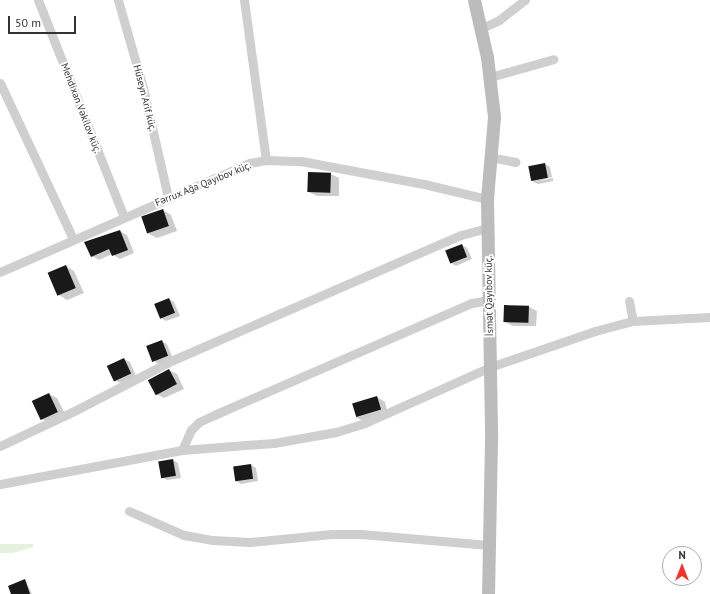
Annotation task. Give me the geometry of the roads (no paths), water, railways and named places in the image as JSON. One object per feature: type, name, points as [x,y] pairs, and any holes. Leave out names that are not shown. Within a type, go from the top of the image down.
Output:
[{"type":"street","name":"Mehdixan Vəkilov küç.","points":[[38,0],[124,217]]},
{"type":"street","name":"Hüseyn Arif küç.","points":[[118,0],[143,88],[168,198]]},
{"type":"street","points":[[244,0],[266,160]]},
{"type":"street","name":"İsmət Qayıbov küç.","points":[[474,0],[490,77],[494,117],[487,199],[490,367],[488,594]]},
{"type":"street","points":[[480,29],[499,20],[525,0]]},
{"type":"street","points":[[490,77],[554,59]]},
{"type":"street","points":[[0,83],[73,239]]},
{"type":"street","points":[[490,157],[516,162]]},
{"type":"street","name":"Fərrux Ağa Qayıbov küç.","points":[[0,272],[250,163],[266,160],[301,161],[424,184],[487,199]]},
{"type":"street","points":[[0,446],[216,340],[461,235],[487,228]]},
{"type":"street","points":[[182,450],[191,430],[214,415],[472,303],[489,300]]},
{"type":"street","points":[[629,301],[633,321]]},
{"type":"street","points":[[0,484],[182,450],[274,443],[336,432],[365,423],[490,367],[633,321],[710,316]]},
{"type":"street","points":[[129,511],[184,535],[212,540],[250,542],[332,534],[361,534],[489,544]]}]
